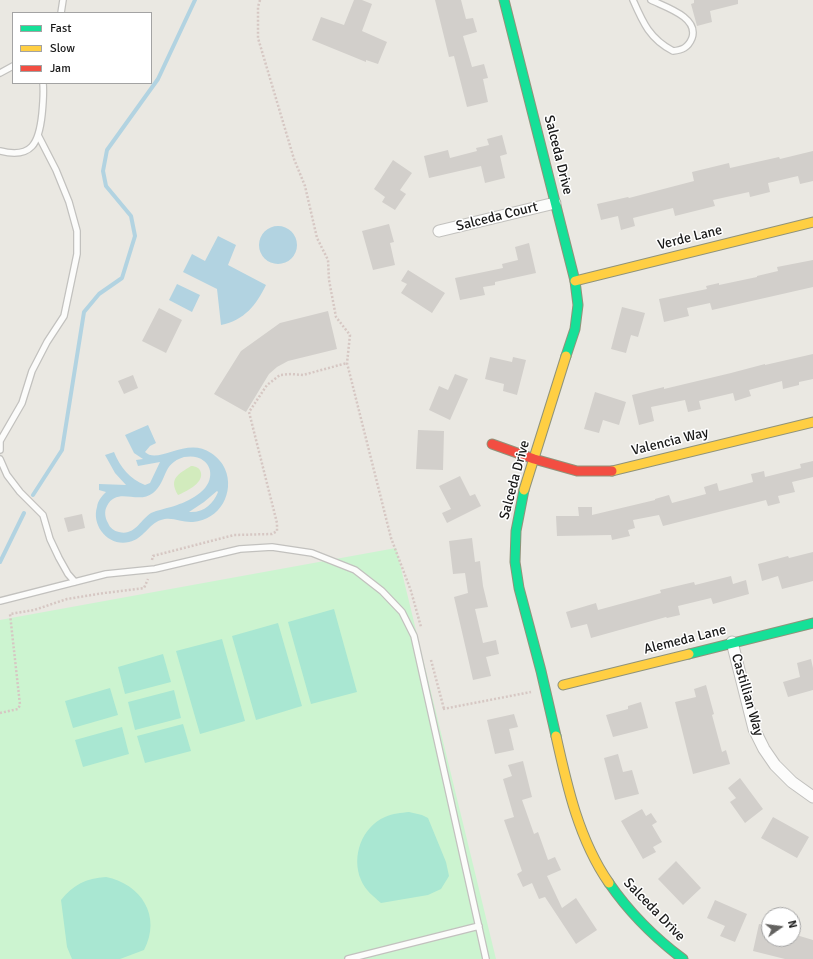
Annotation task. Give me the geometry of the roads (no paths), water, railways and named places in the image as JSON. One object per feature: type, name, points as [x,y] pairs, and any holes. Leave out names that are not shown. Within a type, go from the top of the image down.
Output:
[{"type":"street","name":"Salceda Drive","points":[[504,0],[575,282],[578,305],[576,330],[518,512],[514,557],[517,580],[575,812],[588,844],[599,867],[614,890],[652,932],[683,959]]},
{"type":"street","name":"Salceda Court","points":[[440,231],[555,202]]},
{"type":"street","name":"Verde Lane","points":[[575,282],[813,222]]},
{"type":"street","name":"Valencia Way","points":[[492,444],[534,459],[577,471],[614,471],[813,422]]},
{"type":"street","name":"Alemeda Lane","points":[[563,685],[813,623]]},
{"type":"street","name":"Castillian Way","points":[[732,642],[754,729],[764,749],[775,765],[792,782],[813,797]]},
{"type":"lane","points":[[62,12],[63,0]]},
{"type":"lane","points":[[633,0],[647,30],[656,40],[673,51],[682,50],[689,45],[693,32],[689,22],[677,12],[651,0]]},
{"type":"lane","points":[[0,72],[12,66]]},
{"type":"lane","points":[[0,151],[15,154],[33,147],[41,131],[44,94],[43,84]]},
{"type":"lane","points":[[0,450],[0,441],[22,403],[32,371],[47,342],[64,316],[77,254],[77,230],[69,202],[56,170],[38,135]]},
{"type":"lane","points":[[0,459],[7,476],[20,492],[43,515],[50,539],[59,558],[68,574],[75,582]]},
{"type":"lane","points":[[0,601],[106,574],[150,570],[240,549],[272,547],[312,553],[355,570],[382,591],[402,612],[414,636],[486,959]]},
{"type":"lane","points":[[348,959],[479,926]]},
{"type":"water","points":[[278,226],[291,232],[297,245],[291,258],[278,264],[265,258],[259,245],[265,232]]},
{"type":"water","points":[[218,236],[236,245],[228,265],[266,285],[249,311],[229,323],[221,325],[217,289],[183,272],[192,254],[205,261]]},
{"type":"water","points":[[177,284],[200,295],[192,312],[169,300]]},
{"type":"water","points":[[148,425],[156,443],[150,446],[145,452],[151,455],[165,454],[192,448],[202,449],[215,456],[221,462],[228,478],[226,495],[218,510],[203,520],[193,522],[173,519],[161,520],[138,538],[129,542],[122,543],[115,541],[103,534],[99,528],[96,514],[100,498],[106,492],[99,490],[99,484],[126,485],[115,473],[105,455],[114,452],[119,463],[126,472],[145,485],[150,483],[160,462],[138,466],[136,460],[143,459],[134,453],[125,435]],"holes":[[[184,457],[197,457],[206,463],[210,470],[210,475],[205,488],[183,503],[151,513],[137,527],[129,532],[119,532],[111,528],[106,519],[105,512],[111,500],[116,497],[141,497],[153,493],[158,488],[168,468],[177,460]],[[217,491],[218,492],[211,504],[199,511],[189,512]]]},
{"type":"waterway","points":[[33,495],[62,450],[84,312],[99,294],[122,278],[135,236],[131,216],[106,186],[103,171],[107,150],[158,79],[195,0]]},
{"type":"waterway","points":[[0,562],[24,513]]}]
